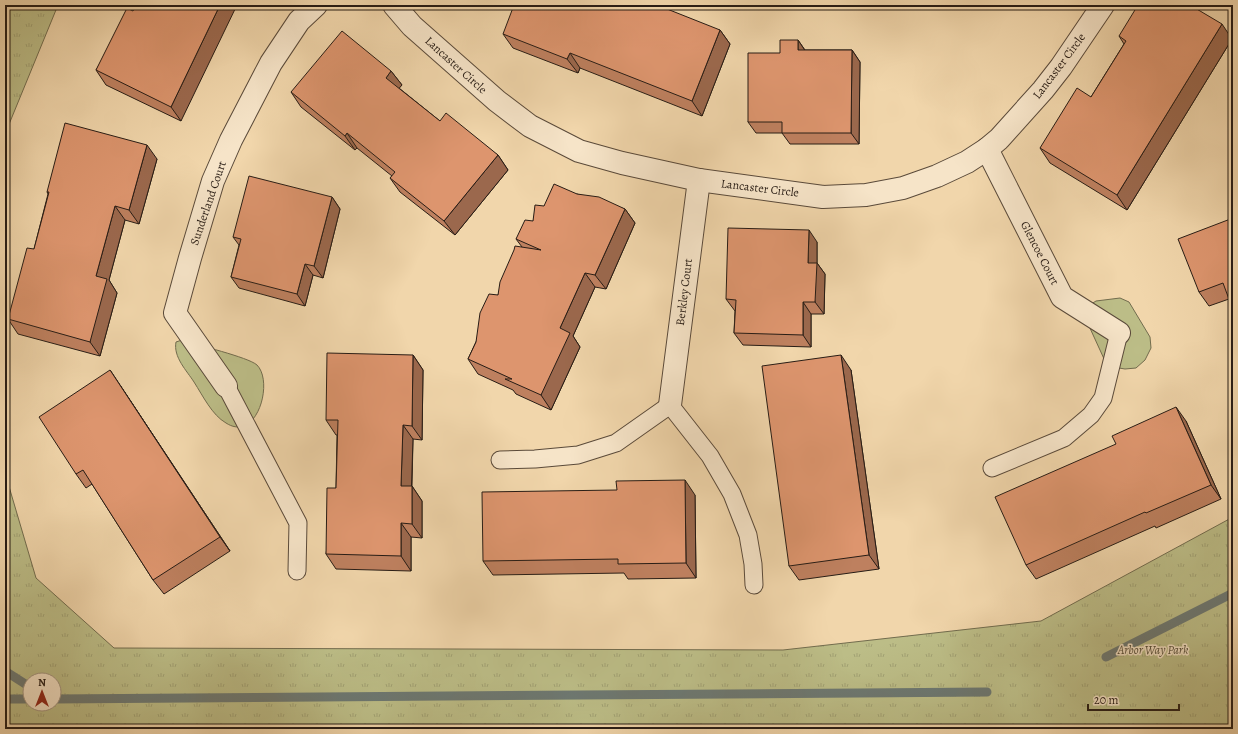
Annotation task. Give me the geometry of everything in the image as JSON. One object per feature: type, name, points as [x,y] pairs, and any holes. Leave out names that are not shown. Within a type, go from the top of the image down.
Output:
[{"type":"street","name":"Sunderland Court","points":[[226,386],[175,313],[213,181],[231,140],[271,63],[299,21],[316,5]]},
{"type":"street","name":"Lancaster Circle","points":[[394,5],[412,26],[485,91],[530,126],[580,151],[622,163],[699,180],[823,196],[866,196],[903,188],[937,176],[967,162],[987,149],[999,139],[1043,90],[1061,67],[1103,5]]},
{"type":"street","name":"Glencoe Court","points":[[987,149],[1062,297],[1120,333]]},
{"type":"street","name":"Berkley Court","points":[[670,405],[699,180]]},
{"type":"lane","points":[[992,468],[1064,438],[1091,415],[1103,398],[1120,333]]},
{"type":"lane","points":[[226,386],[298,523],[297,571]]},
{"type":"lane","points":[[500,460],[535,459],[578,455],[616,442],[670,405],[710,456],[732,494],[748,536],[753,564],[754,585]]},
{"type":"green space","points":[[5,5],[58,5],[5,134]]},
{"type":"green space","points":[[1120,298],[1129,302],[1150,337],[1151,348],[1145,360],[1136,368],[1125,369],[1113,367],[1105,361],[1089,326],[1088,306],[1096,301]]},
{"type":"green space","points":[[182,340],[243,358],[257,365],[262,373],[264,384],[263,396],[260,408],[254,418],[246,425],[237,427],[226,423],[221,420],[212,410],[179,358],[176,342]]},
{"type":"green space","name":"Arbor Way Park","points":[[5,473],[36,578],[114,648],[783,650],[1041,621],[1233,517],[1233,729],[5,729]]},
{"type":"building","points":[[136,5],[220,5],[171,107],[96,70],[127,8],[133,11]]},
{"type":"building","points":[[514,5],[657,5],[720,30],[692,101],[570,53],[567,59],[503,34]]},
{"type":"building","points":[[1138,5],[1190,5],[1222,24],[1117,195],[1040,148],[1077,88],[1091,97],[1126,41],[1119,36]]},
{"type":"building","points":[[342,31],[391,71],[386,78],[440,121],[446,113],[498,155],[444,221],[390,178],[395,172],[347,133],[345,136],[291,92]]},
{"type":"building","points":[[780,40],[798,40],[798,50],[852,50],[851,133],[782,133],[782,122],[748,122],[748,53],[780,53]]},
{"type":"building","points":[[65,123],[147,145],[129,210],[115,206],[96,276],[107,279],[90,342],[8,319],[27,248],[34,249]]},
{"type":"building","points":[[249,176],[332,197],[314,266],[305,264],[297,294],[231,277],[241,239],[233,237]]},
{"type":"building","points":[[554,184],[577,194],[599,197],[625,209],[595,275],[585,273],[560,328],[570,333],[541,395],[505,379],[512,379],[468,359],[476,342],[480,313],[489,294],[498,295],[500,282],[515,246],[541,250],[516,239],[525,220],[533,221],[535,205],[544,206]]},
{"type":"building","points":[[1233,218],[1233,310],[1223,283],[1199,292],[1178,239]]},
{"type":"building","points":[[728,228],[809,230],[808,263],[817,263],[815,302],[803,302],[803,335],[734,333],[736,300],[726,299]]},
{"type":"building","points":[[327,353],[413,355],[412,426],[403,425],[401,486],[412,486],[412,524],[401,523],[401,556],[326,554],[327,488],[336,488],[338,420],[326,420]]},
{"type":"building","points":[[841,355],[869,555],[789,566],[762,366]]},
{"type":"building","points":[[110,370],[220,537],[153,580],[83,470],[76,474],[39,417]]},
{"type":"building","points":[[1176,407],[1211,485],[1146,513],[1145,512],[1026,565],[995,497],[1116,444],[1112,436]]},
{"type":"building","points":[[685,480],[686,563],[618,564],[618,559],[483,561],[482,492],[617,490],[616,481]]},
{"type":"waterway","points":[[1106,657],[1233,593]]},
{"type":"waterway","points":[[5,671],[22,682]]},
{"type":"waterway","points":[[62,699],[987,692]]},
{"type":"waterway","points":[[5,699],[22,699]]}]
